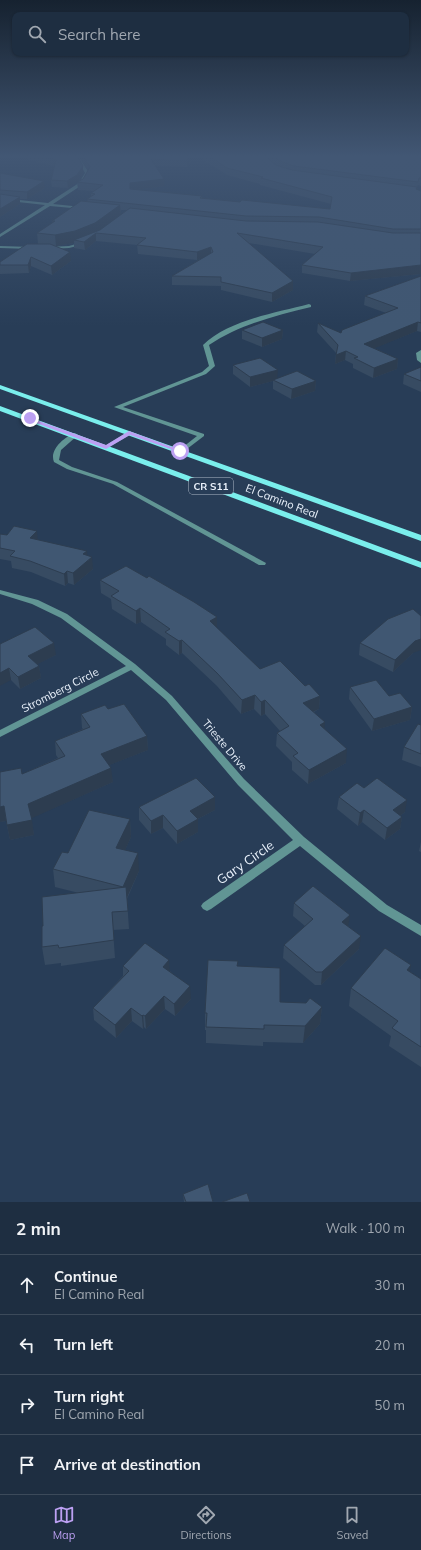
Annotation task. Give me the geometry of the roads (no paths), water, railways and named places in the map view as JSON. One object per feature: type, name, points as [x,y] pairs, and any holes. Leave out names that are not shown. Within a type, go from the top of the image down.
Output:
[{"type":"main road","name":"El Camino Real","points":[[0,387],[421,538]]},
{"type":"main road","name":"El Camino Real","points":[[0,408],[421,566]]},
{"type":"street","points":[[0,236],[35,213]]},
{"type":"street","points":[[45,248],[69,247],[90,241]]},
{"type":"street","points":[[0,247],[38,248]]},
{"type":"street","points":[[180,451],[202,435],[116,407],[204,373],[212,366],[206,345],[217,336],[245,323],[309,306]]},
{"type":"street","points":[[421,352],[419,352],[421,361]]},
{"type":"street","points":[[106,447],[129,433]]},
{"type":"street","points":[[75,436],[58,449],[55,454],[56,461],[64,466],[100,476],[115,483],[262,563]]},
{"type":"street","name":"Trieste Drive","points":[[0,592],[35,602],[64,616],[132,666],[169,698],[241,782],[300,840],[383,908],[421,931]]},
{"type":"street","name":"Stromberg Circle","points":[[0,734],[132,666]]},
{"type":"street","name":"Gary Circle","points":[[206,906],[300,840]]}]
